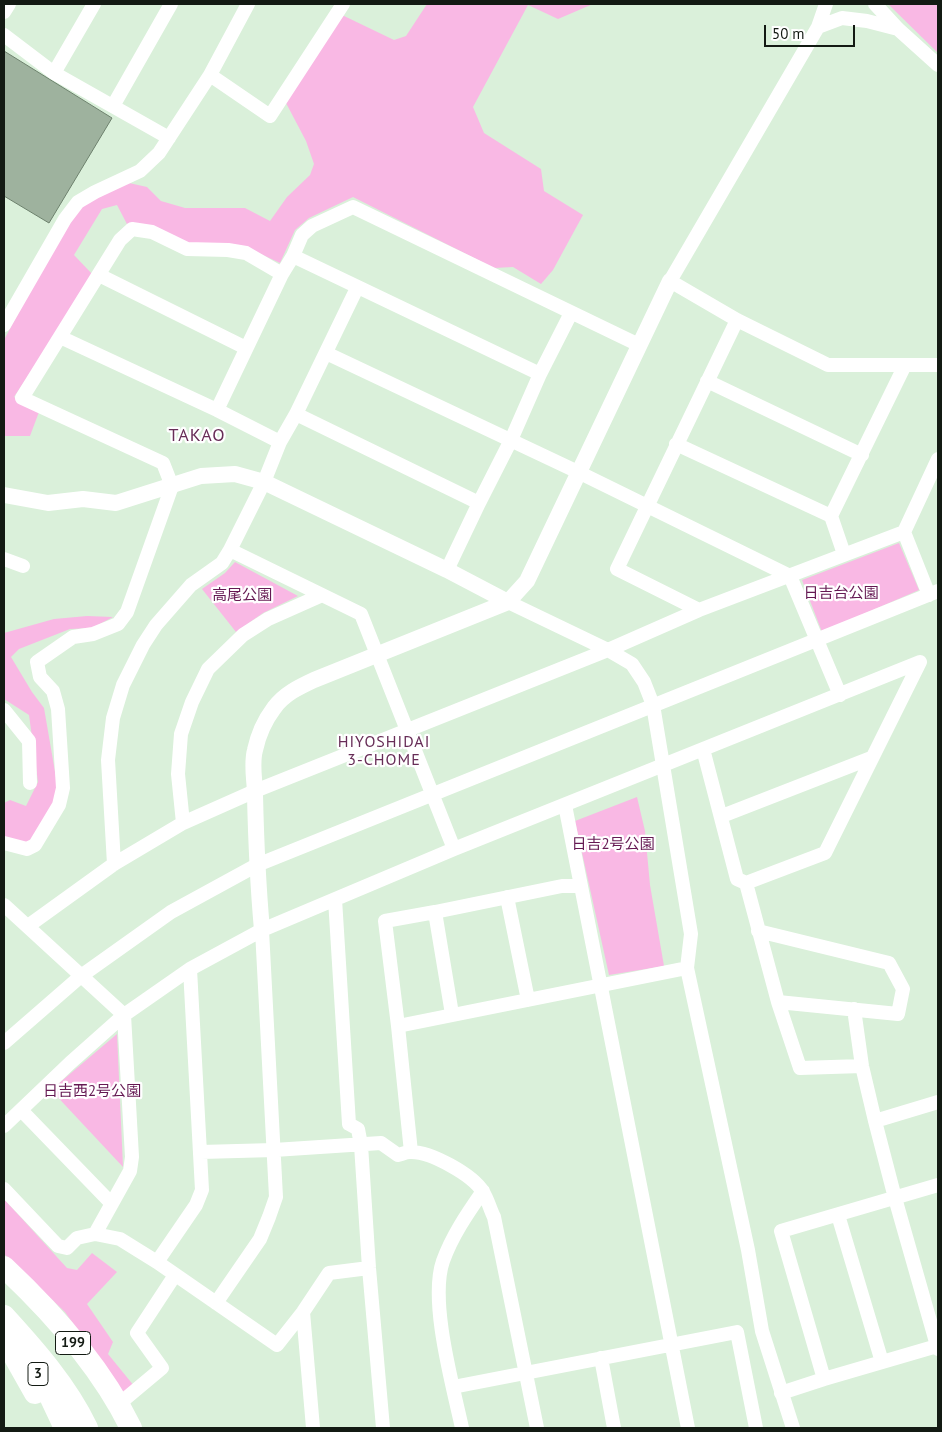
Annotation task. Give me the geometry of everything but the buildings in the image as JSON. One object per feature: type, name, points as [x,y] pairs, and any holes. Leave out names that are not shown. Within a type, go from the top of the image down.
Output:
[{"type":"highway","name":"199","points":[[4,1267],[49,1312],[119,1404],[131,1428]]},
{"type":"highway","name":"3","points":[[4,1286],[41,1320],[84,1377],[117,1428]]},
{"type":"highway","name":"199","points":[[4,1316],[42,1359],[66,1392],[87,1428]]},
{"type":"highway","name":"3","points":[[4,1324],[42,1379],[59,1422]]},
{"type":"highway","points":[[8,1348],[59,1422],[75,1428]]},
{"type":"street","points":[[4,12],[9,4]]},
{"type":"street","points":[[54,73],[94,4]]},
{"type":"street","points":[[113,106],[171,4]]},
{"type":"street","points":[[4,325],[65,219],[78,202],[140,171],[159,154],[210,75],[248,4]]},
{"type":"street","points":[[210,75],[270,116],[343,4]]},
{"type":"street","points":[[216,1303],[260,1239],[276,1196],[253,766],[254,751],[261,731],[274,708],[291,691],[508,602],[527,581],[670,281],[818,27],[826,4]]},
{"type":"street","points":[[874,4],[898,29],[938,65]]},
{"type":"street","points":[[818,27],[842,18],[867,20],[898,29]]},
{"type":"street","points":[[4,35],[54,73],[169,138]]},
{"type":"street","points":[[217,410],[302,235],[312,226],[353,207],[639,345]]},
{"type":"street","points":[[4,843],[27,850],[35,845],[59,805],[63,788],[58,710],[52,691],[40,677],[37,662],[73,638],[93,634],[118,624],[127,612],[172,486],[163,463],[22,398],[120,240],[132,229],[152,232],[187,249],[228,250],[246,253],[282,274]]},
{"type":"street","points":[[293,256],[540,374]]},
{"type":"street","points":[[99,276],[246,348]]},
{"type":"street","points":[[670,281],[737,320],[828,364],[938,365]]},
{"type":"street","points":[[114,864],[108,760],[113,718],[122,685],[143,644],[156,625],[191,585],[222,563],[230,550],[264,482],[280,442],[296,414],[357,288]]},
{"type":"street","points":[[447,570],[511,440],[540,374],[572,313]]},
{"type":"street","points":[[699,610],[617,569],[737,320]]},
{"type":"street","points":[[60,337],[217,410],[280,442]]},
{"type":"street","points":[[326,353],[578,472],[790,576],[840,695]]},
{"type":"street","points":[[844,554],[831,516],[905,365]]},
{"type":"street","points":[[707,381],[862,455]]},
{"type":"street","points":[[296,414],[479,502]]},
{"type":"street","points":[[676,444],[831,516]]},
{"type":"street","points":[[28,926],[114,864],[183,823],[255,791],[608,650],[699,610],[904,532],[938,459]]},
{"type":"street","points":[[4,495],[48,503],[83,499],[116,503],[202,476],[234,474],[264,482],[447,570],[508,602],[608,650],[632,664],[644,682],[653,705],[691,934],[687,968],[746,1240],[762,1332],[793,1428]]},
{"type":"street","points":[[4,1043],[81,976],[172,912],[257,865],[934,593],[904,532]]},
{"type":"street","points":[[230,550],[362,614],[454,849]]},
{"type":"street","points":[[4,558],[23,566]]},
{"type":"street","points":[[183,823],[178,774],[180,734],[192,702],[208,670],[243,635],[268,619],[322,595]]},
{"type":"street","points":[[4,1126],[70,1063],[124,1016],[190,969],[262,930],[454,849],[703,749],[840,695],[920,662],[871,758],[826,853],[746,883],[738,879],[703,749]]},
{"type":"street","points":[[4,710],[29,740],[30,783]]},
{"type":"street","points":[[722,816],[871,758]]},
{"type":"street","points":[[565,805],[688,1428]]},
{"type":"street","points":[[746,883],[778,1002],[800,1068],[862,1066]]},
{"type":"street","points":[[411,1152],[398,1026],[384,921],[562,886],[581,886]]},
{"type":"street","points":[[507,897],[528,1000]]},
{"type":"street","points":[[335,899],[349,1124],[358,1129],[361,1144],[369,1268],[384,1428]]},
{"type":"street","points":[[4,905],[124,1016],[132,1156],[130,1171],[95,1234]]},
{"type":"street","points":[[436,912],[452,1014]]},
{"type":"street","points":[[758,931],[889,964],[903,989],[898,1014],[778,1002]]},
{"type":"street","points":[[398,1026],[687,968]]},
{"type":"street","points":[[157,1262],[196,1205],[202,1190],[190,969]]},
{"type":"street","points":[[781,1393],[882,1362],[938,1348],[894,1198],[874,1121],[862,1066],[854,1009]]},
{"type":"street","points":[[874,1121],[938,1102]]},
{"type":"street","points":[[21,1110],[111,1204]]},
{"type":"street","points":[[201,1152],[274,1150],[381,1143],[398,1155],[411,1152],[453,1167],[465,1174],[483,1191],[494,1217],[537,1428]]},
{"type":"street","points":[[824,1379],[781,1231],[838,1216],[938,1185]]},
{"type":"street","points":[[4,1189],[58,1246],[67,1248],[77,1238],[95,1234],[120,1239],[157,1262],[277,1345],[303,1312],[329,1273],[369,1268]]},
{"type":"street","points":[[462,1428],[440,1320],[438,1290],[442,1263],[462,1221],[483,1191]]},
{"type":"street","points":[[838,1216],[882,1362]]},
{"type":"street","points":[[119,1404],[162,1368],[137,1333],[175,1275]]},
{"type":"street","points":[[303,1312],[313,1428]]},
{"type":"street","points":[[453,1387],[737,1332],[756,1428]]},
{"type":"street","points":[[601,1358],[614,1428]]},
{"type":"green space","points":[[427,4],[593,4],[558,19],[528,5],[473,107],[484,133],[541,169],[544,191],[583,215],[553,270],[541,284],[513,267],[494,268],[353,197],[309,218],[295,230],[280,263],[248,248],[187,245],[128,226],[117,205],[102,209],[74,255],[94,276],[14,397],[39,412],[30,436],[4,436],[4,340],[60,234],[81,204],[129,183],[147,187],[161,201],[185,208],[245,208],[270,221],[287,197],[310,175],[314,164],[306,141],[286,103],[342,15],[394,40],[406,36]]},
{"type":"green space","points":[[888,4],[938,4],[938,53]]},
{"type":"green space","name":"日吉台公園","points":[[899,543],[919,590],[822,632],[802,580]]},
{"type":"green space","name":"高尾公園","points":[[235,562],[298,596],[263,613],[236,632],[202,589],[225,573]]},
{"type":"green space","points":[[87,616],[113,617],[92,628],[70,629],[19,649],[11,657],[44,708],[58,789],[54,803],[29,842],[21,844],[4,838],[4,803],[10,800],[26,806],[38,782],[29,715],[4,699],[4,633],[54,619]]},
{"type":"green space","name":"日吉2号公園","points":[[637,797],[645,831],[650,885],[664,966],[609,975],[575,821]]},
{"type":"green space","name":"日吉西2号公園","points":[[117,1034],[123,1167],[51,1090]]},
{"type":"green space","points":[[4,1199],[67,1268],[77,1270],[92,1253],[117,1272],[87,1304],[113,1342],[108,1354],[139,1392],[128,1402],[65,1312],[4,1254]]},
{"type":"district","name":"TAKAO","points":[[197,436]]},
{"type":"district","name":"HIYOSHIDAI 3-CHOME","points":[[384,751]]}]
